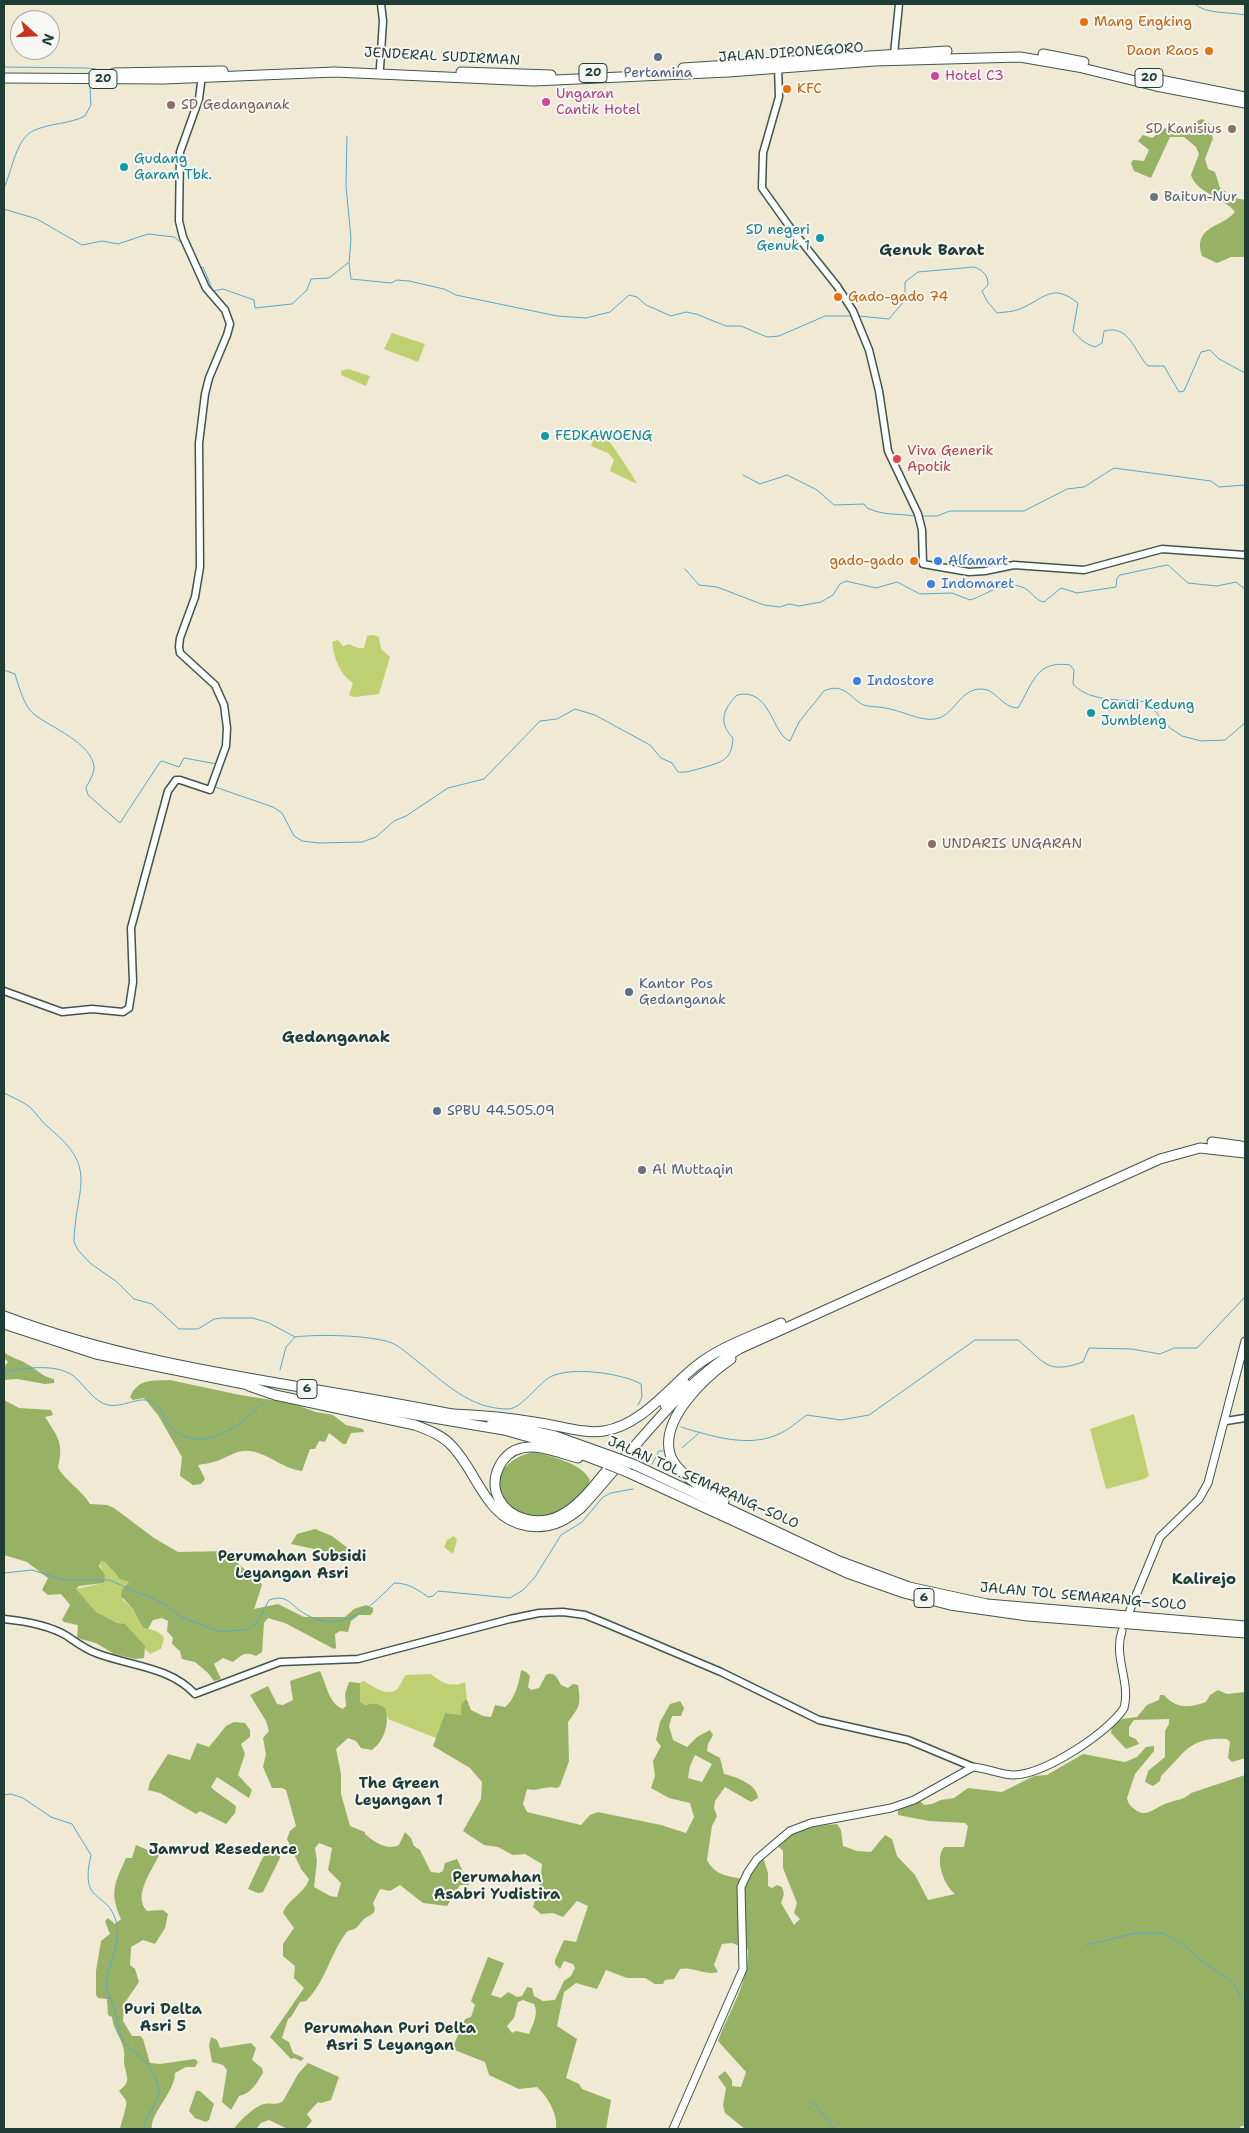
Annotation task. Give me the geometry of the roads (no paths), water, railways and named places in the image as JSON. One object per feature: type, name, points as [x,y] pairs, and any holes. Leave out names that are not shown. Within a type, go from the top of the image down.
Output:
[{"type":"highway","name":"JALAN DIPONEGORO","points":[[838,61],[879,54],[967,51],[1036,53],[1066,58],[1127,76]]},
{"type":"highway","name":"JALAN DIPONEGORO","points":[[628,74],[838,61],[944,57],[1020,57],[1127,76],[1245,103]]},
{"type":"highway","name":"JENDERAL SUDIRMAN","points":[[202,75],[336,67],[380,71],[546,78],[628,74]]},
{"type":"highway","name":"JENDERAL SUDIRMAN","points":[[4,78],[380,71]]},
{"type":"highway","name":"JENDERAL SUDIRMAN","points":[[4,72],[72,76]]},
{"type":"highway","name":"JALAN DIPONEGORO","points":[[1196,92],[1245,97]]},
{"type":"highway","points":[[453,1414],[479,1415],[582,1430],[611,1429],[633,1420],[696,1366],[727,1348],[1165,1153],[1195,1143],[1205,1142],[1245,1147]]},
{"type":"highway","points":[[249,1386],[275,1395],[415,1425],[435,1433],[451,1445],[468,1466],[498,1513],[513,1523],[539,1527],[562,1522],[581,1508],[685,1391],[716,1362],[738,1349],[1160,1159],[1200,1148],[1245,1153]]},
{"type":"highway","name":"JALAN TOL SEMARANG–SOLO","points":[[4,1316],[120,1353],[310,1390],[453,1414],[554,1436],[627,1472],[848,1573],[904,1593],[941,1603],[984,1612],[1245,1633]]},
{"type":"highway","name":"JALAN TOL SEMARANG–SOLO","points":[[4,1324],[96,1354],[249,1386],[504,1430],[608,1461],[636,1465],[869,1573],[908,1587],[953,1598],[1026,1608],[1245,1626]]},
{"type":"highway","points":[[772,1529],[687,1476],[670,1454],[669,1437],[676,1415],[713,1373],[730,1360],[783,1329]]},
{"type":"highway","points":[[608,1461],[524,1447],[505,1458],[498,1467],[495,1489],[502,1504],[525,1520],[536,1521],[558,1517],[581,1499],[699,1369],[727,1348]]},
{"type":"main road","points":[[1130,1610],[1160,1537],[1204,1491],[1226,1421],[1245,1341]]},
{"type":"main road","points":[[672,2129],[743,1969],[741,1888],[748,1872],[757,1859],[790,1831],[811,1823],[891,1808],[914,1800],[964,1767],[1015,1775],[1036,1770],[1093,1738],[1119,1714],[1125,1703],[1118,1652],[1122,1631]]},
{"type":"street","points":[[380,71],[383,21],[381,4]]},
{"type":"street","points":[[894,54],[899,4]]},
{"type":"street","points":[[778,65],[779,97],[762,153],[761,182],[765,194],[788,226],[837,286],[853,313],[869,350],[888,451],[919,517],[923,564],[958,571],[985,571],[1012,565],[1084,570],[1162,549],[1245,555]]},
{"type":"street","points":[[4,991],[62,1012],[92,1009],[117,1012],[126,1011],[130,1005],[132,991],[131,928],[168,791],[176,780],[210,790],[226,746],[224,705],[215,685],[180,653],[179,647],[180,638],[195,598],[200,567],[199,443],[205,394],[209,378],[230,324],[225,310],[206,288],[183,237],[179,222],[180,152],[199,99],[202,75]]},
{"type":"street","points":[[1226,1421],[1245,1418]]},
{"type":"street","points":[[4,1619],[46,1628],[63,1634],[100,1654],[155,1669],[195,1694],[280,1662],[358,1659],[510,1619],[539,1613],[574,1614],[605,1623],[690,1658],[819,1720],[908,1740],[964,1767]]},
{"type":"waterway","points":[[1195,4],[1205,10],[1245,15]]},
{"type":"waterway","points":[[4,67],[85,68],[96,69],[96,75]]},
{"type":"waterway","points":[[4,188],[15,155],[23,140],[35,130],[73,121],[85,116],[91,105],[90,88],[96,82]]},
{"type":"waterway","points":[[347,136],[346,186],[351,239],[349,263],[351,279],[391,283],[397,280],[409,281],[444,289],[456,295],[557,316],[586,318],[610,312],[629,295],[637,297],[646,305],[671,316],[686,312],[696,314],[726,326],[741,326],[767,337],[779,336],[825,316],[853,316]]},
{"type":"waterway","points":[[4,209],[37,219],[82,245],[102,241],[118,244],[148,234],[174,237],[183,244]]},
{"type":"waterway","points":[[199,269],[203,267],[213,291],[223,289],[254,300],[255,308],[292,304],[307,290],[311,279],[329,278],[348,263]]},
{"type":"waterway","points":[[859,316],[889,319],[905,300],[905,282],[918,272],[974,267],[986,276],[988,285],[982,291],[987,301],[997,313],[1020,309],[1048,294],[1055,293],[1069,297],[1078,303],[1073,331],[1080,339],[1095,347],[1102,343],[1104,331],[1113,330],[1126,335],[1148,366],[1164,366],[1179,392],[1184,391],[1201,352],[1210,350],[1219,359],[1245,373]]},
{"type":"waterway","points":[[921,516],[937,516],[950,511],[1024,511],[1067,489],[1084,487],[1114,468],[1211,481],[1219,487],[1245,485]]},
{"type":"waterway","points":[[743,475],[760,484],[787,475],[817,490],[834,505],[864,504],[867,508],[879,512],[915,516]]},
{"type":"waterway","points":[[685,569],[699,585],[717,587],[764,605],[780,607],[789,604],[799,606],[821,602],[833,595],[840,584],[846,581],[876,588],[897,582],[920,594],[952,593],[970,600],[995,589],[1015,585],[1025,588],[1044,602],[1061,588],[1077,593],[1116,587],[1117,578],[1120,575],[1168,565],[1188,583],[1217,586],[1236,582],[1245,589]]},
{"type":"waterway","points":[[215,787],[273,807],[282,813],[294,836],[302,841],[319,843],[362,842],[376,837],[394,821],[406,816],[448,788],[484,779],[540,721],[557,719],[575,709],[595,715],[650,745],[661,758],[672,763],[678,772],[685,772],[715,764],[728,756],[733,738],[725,727],[724,716],[728,706],[737,695],[748,694],[764,704],[779,730],[790,741],[799,722],[824,691],[832,688],[844,691],[863,705],[887,708],[921,718],[933,719],[945,715],[969,692],[982,689],[991,692],[1008,705],[1018,708],[1037,675],[1050,666],[1059,664],[1070,665],[1074,670],[1073,684],[1080,690],[1108,699],[1147,702],[1170,728],[1182,736],[1201,741],[1225,740],[1245,723]]},
{"type":"waterway","points":[[4,670],[15,674],[22,696],[35,715],[69,736],[86,750],[92,758],[94,767],[86,788],[88,795],[120,823],[160,762],[179,767],[184,758],[217,764]]},
{"type":"waterway","points":[[4,1093],[31,1108],[44,1124],[65,1142],[75,1156],[80,1168],[81,1180],[74,1242],[78,1250],[90,1263],[117,1282],[134,1299],[152,1304],[179,1329],[198,1329],[214,1319],[253,1318],[269,1323],[295,1337]]},
{"type":"waterway","points":[[681,1427],[718,1437],[744,1441],[769,1438],[791,1427],[807,1415],[841,1420],[869,1415],[975,1340],[1018,1340],[1041,1360],[1053,1367],[1071,1366],[1083,1362],[1089,1348],[1132,1349],[1160,1354],[1174,1348],[1197,1348],[1245,1297]]},
{"type":"waterway","points":[[280,1370],[286,1347],[295,1337],[330,1335],[371,1338],[392,1343],[405,1351],[448,1386],[482,1405],[494,1408],[513,1408],[524,1401],[550,1377],[583,1371],[609,1374],[641,1384],[642,1397],[638,1405]]},
{"type":"waterway","points":[[4,1372],[52,1368],[70,1374],[95,1398],[108,1405],[148,1400],[162,1411],[166,1422],[171,1428],[184,1436],[196,1439],[209,1438],[221,1434],[245,1419],[265,1401]]},
{"type":"waterway","points":[[682,1448],[700,1432]]},
{"type":"waterway","points":[[652,1464],[659,1451],[663,1451]]},
{"type":"waterway","points":[[4,1573],[32,1570],[64,1580],[109,1580],[163,1603],[180,1616],[221,1632],[249,1629],[256,1624],[269,1600],[279,1598],[286,1600],[313,1618],[326,1622],[339,1621],[351,1618],[362,1611],[394,1583],[412,1587],[428,1597],[433,1596],[438,1591],[510,1598],[523,1590],[535,1577],[561,1535],[582,1522],[603,1497],[611,1493],[633,1489]]},
{"type":"waterway","points":[[4,1795],[11,1794],[23,1798],[51,1817],[72,1824],[91,1855],[88,1871],[91,1890],[107,1904],[116,1921],[117,1939],[108,1975],[107,1989],[123,2040],[128,2047],[148,2064],[154,2074],[160,2092],[143,2129]]},
{"type":"waterway","points":[[1086,1945],[1136,1933],[1163,1933],[1184,1945],[1199,1959],[1232,1982],[1245,2003]]},
{"type":"waterway","points":[[812,2101],[835,2129]]},
{"type":"place","name":"Mang Engking","points":[[1084,22]]},
{"type":"place","name":"Daon Raos","points":[[1209,51]]},
{"type":"place","name":"Pertamina","points":[[658,57]]},
{"type":"place","name":"Hotel C3","points":[[935,76]]},
{"type":"place","name":"KFC","points":[[787,89]]},
{"type":"place","name":"Ungaran Cantik Hotel","points":[[546,102]]},
{"type":"place","name":"SD Gedanganak","points":[[171,105]]},
{"type":"place","name":"SD Kanisius","points":[[1232,129]]},
{"type":"place","name":"Gudang Garam Tbk.","points":[[124,167]]},
{"type":"place","name":"Baitun-Nur","points":[[1154,197]]},
{"type":"place","name":"SD negeri Genuk 1","points":[[820,238]]},
{"type":"place","name":"Gado-gado 74","points":[[838,297]]},
{"type":"place","name":"FEDKAWOENG","points":[[545,436]]},
{"type":"place","name":"Viva Generik Apotik","points":[[897,459]]},
{"type":"place","name":"gado-gado","points":[[914,561]]},
{"type":"place","name":"Alfamart","points":[[938,561]]},
{"type":"place","name":"Indomaret","points":[[931,584]]},
{"type":"place","name":"Indostore","points":[[857,681]]},
{"type":"place","name":"Candi Kedung Jumbleng","points":[[1091,713]]},
{"type":"place","name":"UNDARIS UNGARAN","points":[[932,844]]},
{"type":"place","name":"Kantor Pos Gedanganak","points":[[629,992]]},
{"type":"place","name":"SPBU 44.505.09","points":[[437,1111]]},
{"type":"place","name":"Al Muttaqin","points":[[642,1170]]},
{"type":"district","name":"Genuk Barat","points":[[932,251]]},
{"type":"district","name":"Gedanganak","points":[[336,1038]]},
{"type":"district","name":"Perumahan Subsidi Leyangan Asri","points":[[292,1566]]},
{"type":"district","name":"Kalirejo","points":[[1204,1580]]},
{"type":"district","name":"The Green Leyangan 1","points":[[399,1792]]},
{"type":"district","name":"Jamrud Resedence","points":[[223,1850]]},
{"type":"district","name":"Perumahan Asabri Yudistira","points":[[497,1886]]},
{"type":"district","name":"Puri Delta Asri 5","points":[[163,2018]]},
{"type":"district","name":"Perumahan Puri Delta Asri 5 Leyangan","points":[[390,2038]]}]
